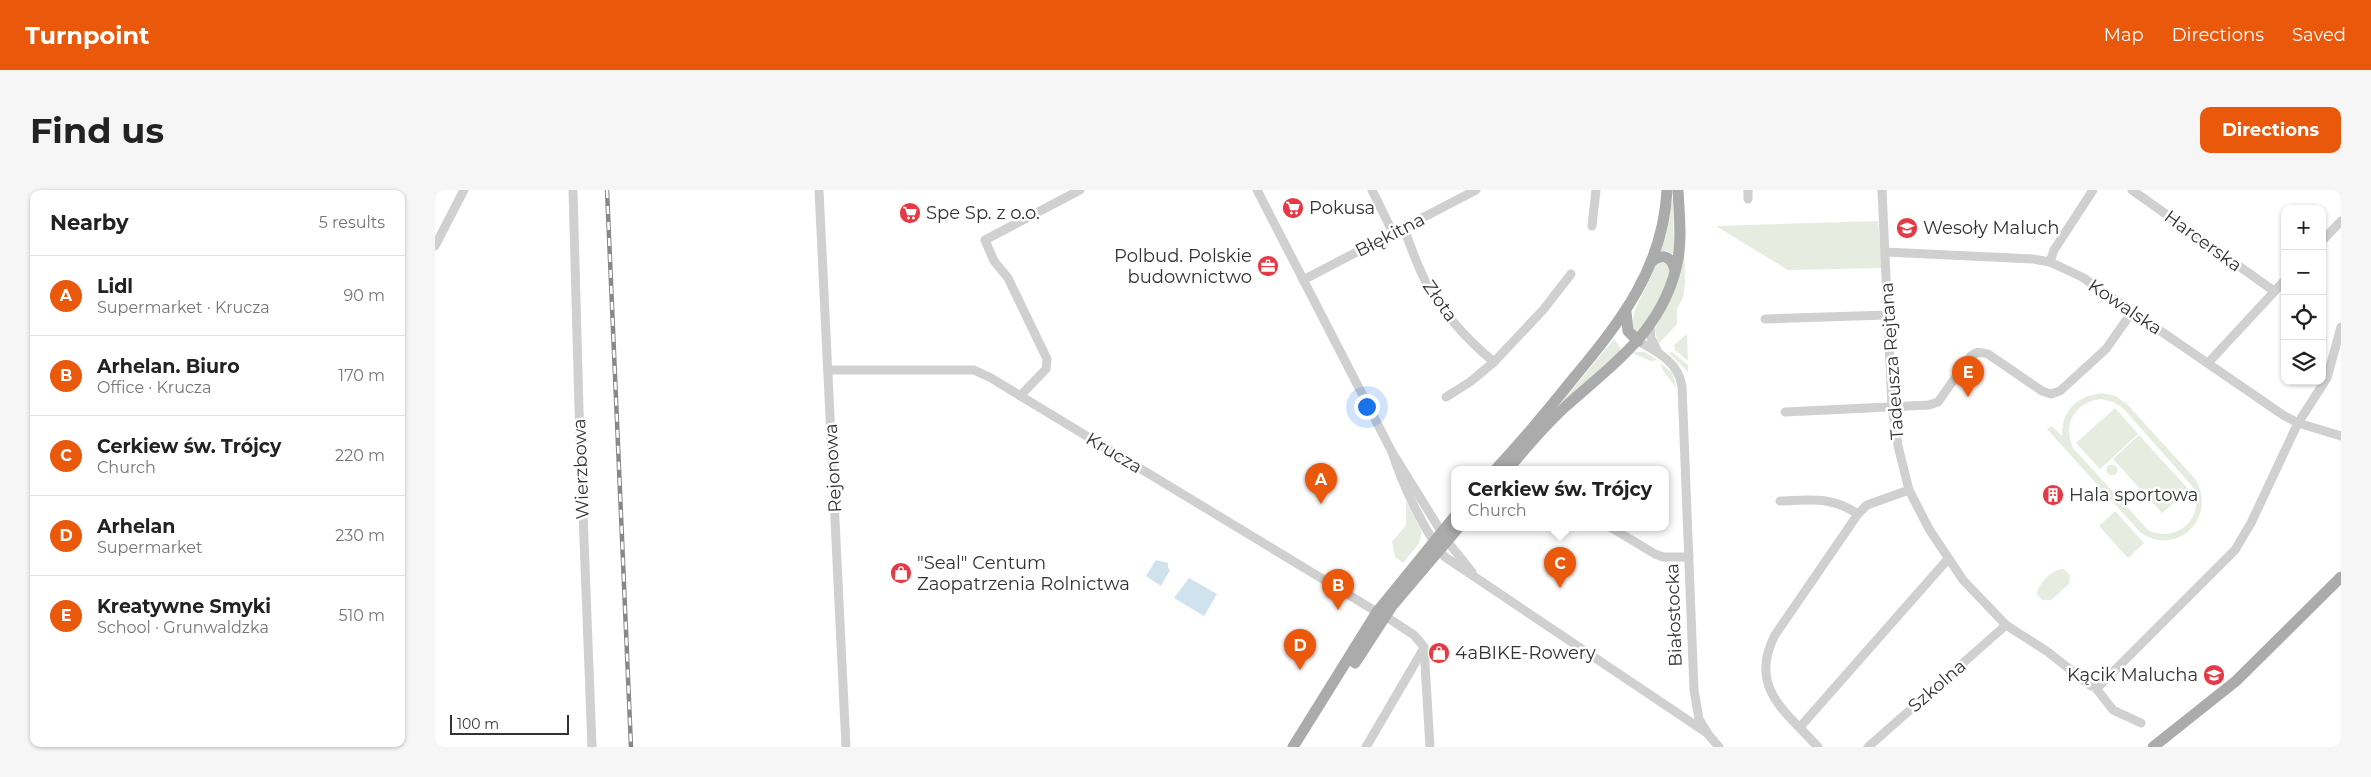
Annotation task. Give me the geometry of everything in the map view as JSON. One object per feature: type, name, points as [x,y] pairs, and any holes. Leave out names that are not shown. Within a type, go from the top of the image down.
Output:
[{"type":"main road","points":[[1499,466],[1543,416],[1626,312],[1651,262],[1662,226],[1667,190]]},
{"type":"main road","points":[[1511,466],[1549,423],[1639,341],[1650,326],[1666,298],[1675,270],[1680,240],[1678,190]]},
{"type":"main road","points":[[1651,262],[1656,258],[1666,256],[1672,261],[1675,270]]},
{"type":"main road","points":[[1626,312],[1628,331],[1639,341]]},
{"type":"main road","points":[[1293,747],[1381,614],[1440,541],[1451,523]]},
{"type":"main road","points":[[1440,541],[1454,531]]},
{"type":"main road","points":[[2153,747],[2236,681],[2341,577]]},
{"type":"main road","points":[[1302,747],[1381,614]]},
{"type":"street","points":[[435,246],[464,190]]},
{"type":"street","name":"Wierzbowa","points":[[573,190],[592,747]]},
{"type":"street","name":"Rejonowa","points":[[819,190],[846,747]]},
{"type":"street","points":[[1020,396],[1046,369],[1047,359],[1008,278],[995,261],[985,240],[1080,190]]},
{"type":"street","points":[[1257,190],[1449,561],[1707,733],[1719,747]]},
{"type":"street","points":[[1372,190],[1393,233]]},
{"type":"street","name":"Błękitna","points":[[1303,280],[1476,190]]},
{"type":"street","points":[[1592,226],[1596,190]]},
{"type":"street","name":"Tadeusza Rejtana","points":[[1882,190],[1892,407],[1898,446],[1909,490],[1947,559],[1963,580],[2006,626],[2048,652],[2091,686],[2097,687],[2113,710],[2141,723]]},
{"type":"street","points":[[2050,262],[2055,250],[2093,190]]},
{"type":"street","name":"Harcerska","points":[[2132,190],[2274,291]]},
{"type":"street","points":[[2326,237],[2341,222]]},
{"type":"street","name":"Złota","points":[[1404,228],[1422,274],[1445,310],[1469,341],[1494,362]]},
{"type":"street","name":"Kowalska","points":[[1885,252],[2009,257],[2050,262],[2082,277],[2298,423],[2341,436]]},
{"type":"street","points":[[1446,397],[1471,382],[1494,362],[1543,310],[1571,274]]},
{"type":"street","points":[[2208,363],[2281,284]]},
{"type":"street","points":[[1785,412],[1929,405],[1937,402],[1970,357],[1974,353],[1980,352],[1988,354],[2042,391],[2051,394],[2060,391],[2105,349],[2132,312]]},
{"type":"street","points":[[1765,319],[1887,315]]},
{"type":"street","points":[[1650,326],[1651,338],[1658,352]]},
{"type":"street","points":[[2097,687],[2235,550],[2251,523],[2298,423],[2327,378],[2341,327]]},
{"type":"street","name":"Białostocka","points":[[1639,341],[1658,352],[1675,366],[1681,375],[1696,708],[1699,719],[1707,733]]},
{"type":"street","name":"Krucza","points":[[829,370],[974,370],[991,378],[1381,614],[1414,635],[1424,647]]},
{"type":"street","points":[[1818,747],[1769,692],[1765,678],[1768,648],[1858,514],[1867,505],[1909,490]]},
{"type":"street","points":[[1781,501],[1826,500],[1842,504],[1858,514]]},
{"type":"street","points":[[1617,531],[1663,557],[1689,557]]},
{"type":"street","points":[[1800,727],[1947,559]]},
{"type":"street","name":"Szkolna","points":[[1868,747],[2006,626]]},
{"type":"street","points":[[1366,747],[1424,647]]},
{"type":"street","points":[[1424,647],[1430,747]]},
{"type":"shaded area","points":[[1673,197],[1674,255],[1667,251],[1660,251]]},
{"type":"shaded area","points":[[1878,221],[1882,268],[1788,270],[1716,226]]},
{"type":"shaded area","points":[[1684,239],[1685,283],[1683,298],[1677,309],[1677,324],[1658,344],[1655,329],[1675,288]]},
{"type":"shaded area","points":[[1665,263],[1670,269],[1665,286],[1654,311],[1637,332],[1632,330],[1634,314],[1655,266]]},
{"type":"shaded area","points":[[1687,334],[1688,361],[1675,350],[1674,345]]},
{"type":"shaded area","points":[[1614,339],[1622,350],[1561,403]]},
{"type":"shaded area","points":[[1645,352],[1657,360],[1651,361],[1632,353]]},
{"type":"shaded area","points":[[1672,352],[1688,365],[1688,372],[1669,353]]},
{"type":"shaded area","points":[[1661,363],[1672,373],[1677,389],[1662,369]]},
{"type":"shaded area","points":[[2102,393],[2115,396],[2127,404],[2196,480],[2201,494],[2201,508],[2197,520],[2190,530],[2180,537],[2168,540],[2155,539],[2141,533],[2047,429],[2052,426],[2062,436],[2068,412],[2078,401]],"holes":[[[2101,399],[2122,407],[2192,486],[2196,497],[2196,507],[2193,517],[2179,530],[2169,534],[2159,534],[2148,530],[2073,448],[2069,431],[2070,423],[2078,409],[2092,401]]]},
{"type":"shaded area","points":[[2115,408],[2138,434],[2100,469],[2076,443]]},
{"type":"shaded area","points":[[2139,435],[2189,490],[2162,513],[2113,459]]},
{"type":"shaded area","points":[[2112,464],[2118,470],[2112,476],[2106,470]]},
{"type":"shaded area","points":[[1406,501],[1422,532],[1419,543],[1403,563],[1395,557],[1392,542],[1406,525]]},
{"type":"shaded area","points":[[2115,511],[2144,543],[2128,558],[2099,526]]},
{"type":"shaded area","points":[[2064,569],[2070,575],[2069,584],[2051,600],[2042,600],[2037,594],[2040,585],[2055,571]]},
{"type":"water","points":[[1156,560],[1168,563],[1170,570],[1161,586],[1146,576]]},
{"type":"water","points":[[1189,578],[1217,594],[1204,616],[1174,598]]},
{"type":"railway","points":[[607,190],[631,747]]},
{"type":"place","name":"Pokusa","points":[[1293,208]]},
{"type":"place","name":"Spe Sp. z o.o.","points":[[910,213]]},
{"type":"place","name":"Wesoły Maluch","points":[[1907,228]]},
{"type":"place","name":"Polbud. Polskie budownictwo","points":[[1268,266]]},
{"type":"place","name":"Kreatywne Smyki","points":[[1968,397]]},
{"type":"place","name":"Hala sportowa","points":[[2053,495]]},
{"type":"place","name":"Lidl","points":[[1321,504]]},
{"type":"place","name":"\"Seal\" Centum Zaopatrzenia Rolnictwa","points":[[901,573]]},
{"type":"place","name":"Cerkiew św. Trójcy","points":[[1560,588]]},
{"type":"place","name":"Arhelan. Biuro","points":[[1338,610]]},
{"type":"place","name":"4aBIKE-Rowery","points":[[1439,653]]},
{"type":"place","name":"Arhelan","points":[[1300,670]]},
{"type":"place","name":"Kącik Malucha","points":[[2214,675]]}]
